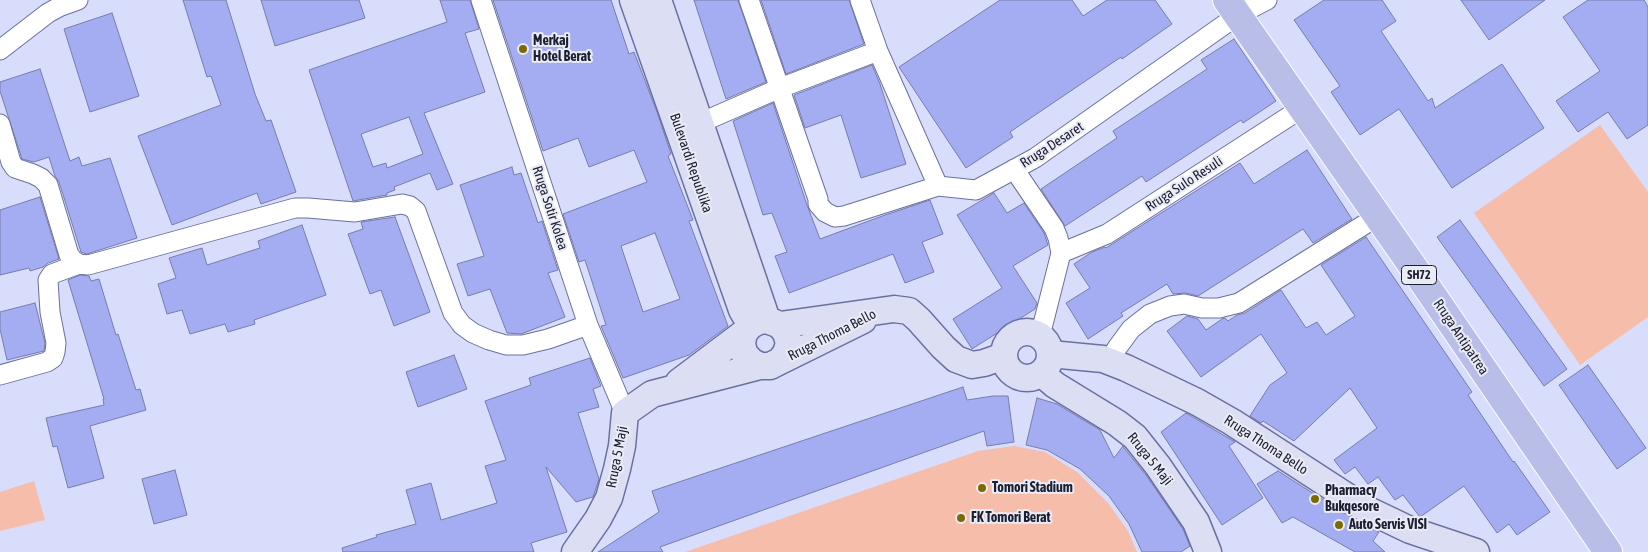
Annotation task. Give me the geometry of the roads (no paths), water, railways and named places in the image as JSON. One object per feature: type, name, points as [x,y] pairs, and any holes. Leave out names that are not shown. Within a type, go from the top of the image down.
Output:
[{"type":"main road","name":"Rruga Antipatrea","points":[[1233,8],[1608,552]]},
{"type":"street","points":[[0,50],[48,13],[78,0]]},
{"type":"street","name":"Rruga Sotir Kolea","points":[[481,0],[588,325],[625,413]]},
{"type":"street","name":"Bulevardi Republika","points":[[633,0],[742,310],[760,326]]},
{"type":"street","name":"Bulevardi Republika","points":[[658,0],[700,123],[760,326]]},
{"type":"street","points":[[749,0],[780,88]]},
{"type":"street","points":[[860,0],[878,51],[938,186]]},
{"type":"street","name":"Rruga Desaret","points":[[780,88],[818,199],[818,204],[825,212],[835,217],[844,216],[938,186],[976,190],[1035,158],[1233,8],[1267,0]]},
{"type":"street","points":[[700,123],[780,88],[878,51]]},
{"type":"street","name":"Rruga Sulo Resuli","points":[[1061,253],[1107,234],[1302,108]]},
{"type":"street","points":[[0,124],[11,162],[15,168],[33,174],[48,185],[69,255],[80,264],[88,265],[295,208],[355,212],[402,204],[410,206],[416,211],[453,313],[462,325],[473,333],[506,345],[523,345],[548,339],[588,325]]},
{"type":"street","points":[[1014,169],[1054,228],[1061,253],[1044,354]]},
{"type":"street","points":[[1109,362],[1131,330],[1150,314],[1170,306],[1184,304],[1202,308],[1219,308],[1239,303],[1378,216]]},
{"type":"street","points":[[0,374],[48,362],[53,358],[56,343],[50,312],[48,280],[52,274],[80,264]]},
{"type":"street","name":"Rruga Thoma Bello","points":[[667,392],[760,326],[883,309],[894,308],[908,312],[919,320],[943,347],[956,358],[972,366],[1004,356]]},
{"type":"street","name":"Rruga Thoma Bello","points":[[625,413],[652,394],[667,392],[770,364],[883,309]]},
{"type":"street","points":[[760,326],[742,343],[744,353],[751,361],[770,364]]},
{"type":"street","name":"Rruga Thoma Bello","points":[[760,326],[786,333],[788,343],[786,353],[770,364]]},
{"type":"street","name":"Rruga Thoma Bello","points":[[1020,332],[1031,332],[1044,354],[1032,377],[1022,377],[1013,373],[1006,366],[1004,356],[1005,346],[1011,337],[1020,332]]},
{"type":"street","name":"Rruga Thoma Bello","points":[[1044,354],[1082,356],[1103,360],[1126,368],[1211,410],[1366,509],[1410,530],[1476,552]]},
{"type":"street","name":"Rruga 5 Maji","points":[[1044,354],[1055,385],[1117,422],[1135,437],[1158,466],[1196,522],[1208,552]]},
{"type":"street","name":"Rruga 5 Maji","points":[[575,552],[598,519],[609,498],[619,462],[625,413]]},
{"type":"place","name":"Merkaj Hotel Berat","points":[[523,49]]},
{"type":"place","name":"Tomori Stadium","points":[[982,488]]},
{"type":"place","name":"Pharmacy Bukqesore","points":[[1315,499]]},
{"type":"place","name":"FK Tomori Berat","points":[[961,518]]},
{"type":"place","name":"Auto Servis VISI","points":[[1339,525]]}]
